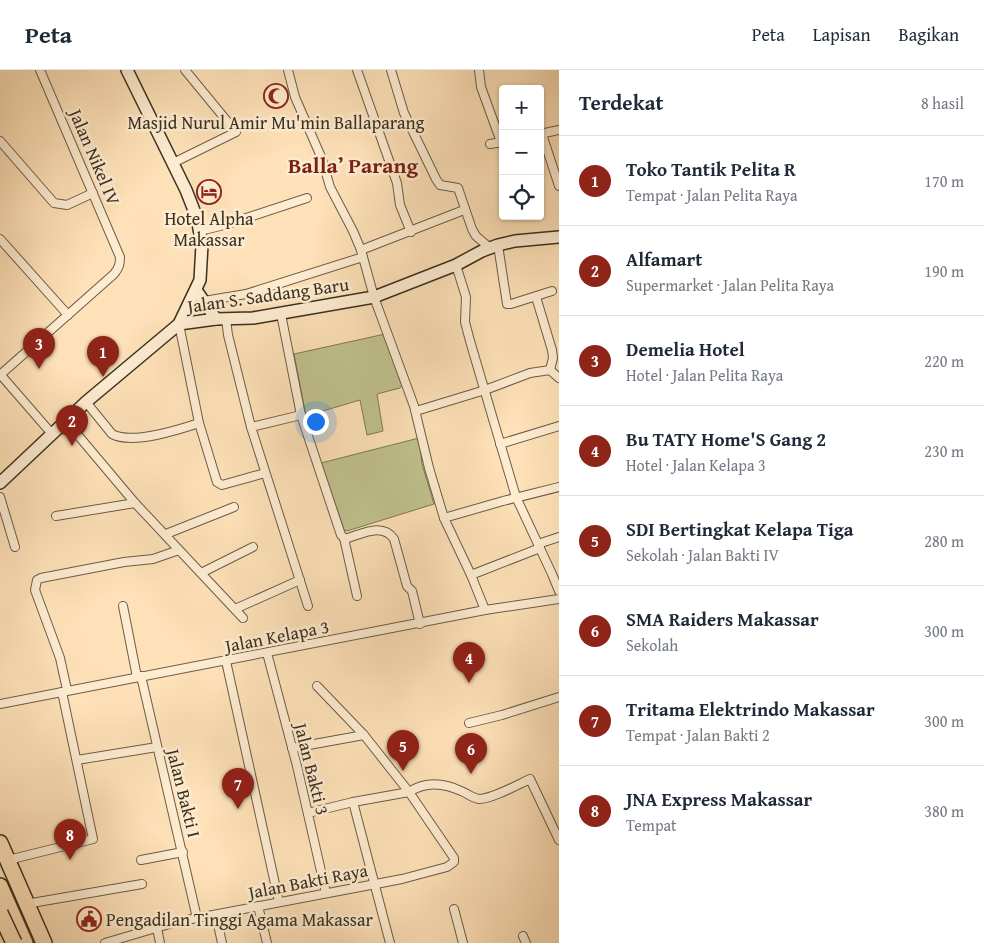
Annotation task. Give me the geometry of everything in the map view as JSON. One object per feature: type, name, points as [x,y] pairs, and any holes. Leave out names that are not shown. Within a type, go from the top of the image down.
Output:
[{"type":"highway","points":[[0,843],[2,860],[34,943]]},
{"type":"highway","points":[[2,860],[26,904],[44,943]]},
{"type":"highway","points":[[0,886],[25,943]]},
{"type":"highway","points":[[0,904],[18,943]]},
{"type":"highway","points":[[0,913],[14,943]]},
{"type":"main road","points":[[0,483],[86,402],[179,324],[200,280],[202,245],[197,218],[186,190],[127,70]]},
{"type":"main road","name":"Jalan S. Saddang Baru","points":[[179,324],[221,319],[253,318],[374,297],[456,266],[494,246],[515,241],[559,237]]},
{"type":"main road","points":[[196,290],[221,319]]},
{"type":"street","name":"Jalan Nikel IV","points":[[40,70],[120,257],[118,269],[114,274],[68,315]]},
{"type":"street","points":[[173,163],[236,132],[185,70]]},
{"type":"street","points":[[288,70],[295,97],[322,159],[330,187],[353,230],[362,254],[374,297],[416,411],[433,485],[444,518],[485,610]]},
{"type":"street","points":[[357,70],[397,183],[400,205],[411,232]]},
{"type":"street","points":[[391,70],[404,112],[431,170],[440,185],[458,188],[464,210],[476,236],[494,246],[506,303],[511,304],[552,291]]},
{"type":"street","points":[[480,70],[481,87],[499,134]]},
{"type":"street","points":[[544,133],[559,130]]},
{"type":"street","points":[[0,141],[54,203],[67,205],[93,193]]},
{"type":"street","points":[[490,144],[499,142]]},
{"type":"street","points":[[544,143],[559,186]]},
{"type":"street","points":[[200,231],[228,224],[307,198]]},
{"type":"street","points":[[204,301],[246,294],[362,254],[464,210]]},
{"type":"street","points":[[0,239],[68,315],[0,374],[52,434]]},
{"type":"street","points":[[456,266],[466,297],[465,315],[468,334],[516,498],[559,591]]},
{"type":"street","points":[[536,297],[553,354],[553,363],[550,370]]},
{"type":"street","points":[[280,314],[301,415],[338,529],[344,538],[357,596]]},
{"type":"street","points":[[221,319],[228,335],[251,427],[308,606]]},
{"type":"street","points":[[179,324],[199,424],[216,479],[221,484],[265,472]]},
{"type":"street","points":[[416,411],[485,390],[530,373],[550,370]]},
{"type":"street","points":[[550,370],[559,378]]},
{"type":"street","points":[[86,402],[112,434],[118,438],[156,435],[199,424]]},
{"type":"street","points":[[251,427],[301,415]]},
{"type":"street","points":[[66,420],[135,503],[243,618]]},
{"type":"street","points":[[500,444],[559,426]]},
{"type":"street","points":[[444,518],[559,487]]},
{"type":"street","points":[[0,497],[15,547]]},
{"type":"street","points":[[56,516],[135,503]]},
{"type":"street","points":[[166,534],[234,507]]},
{"type":"street","points":[[344,538],[382,529],[391,534],[407,586],[412,591],[420,624]]},
{"type":"street","points":[[471,575],[559,537]]},
{"type":"street","points":[[202,574],[253,547]]},
{"type":"street","points":[[2,860],[93,839],[77,760],[60,658],[35,590],[34,586],[37,580],[124,562],[153,559],[179,550]]},
{"type":"street","points":[[235,609],[300,580]]},
{"type":"street","name":"Jalan Kelapa 3","points":[[0,704],[485,610],[559,599]]},
{"type":"street","name":"Jalan Bakti I","points":[[123,606],[183,852],[197,918]]},
{"type":"street","name":"Jalan Bakti 3","points":[[267,653],[308,813],[326,893]]},
{"type":"street","points":[[226,661],[280,902]]},
{"type":"street","points":[[317,686],[364,735],[410,792]]},
{"type":"street","points":[[469,723],[559,697]]},
{"type":"street","points":[[292,748],[364,735]]},
{"type":"street","points":[[77,760],[157,747]]},
{"type":"street","points":[[308,813],[353,802],[410,792],[416,787],[432,783],[447,786],[481,799],[530,779],[559,840]]},
{"type":"street","name":"Jalan Bakti Raya","points":[[105,943],[197,918],[376,884],[447,867],[453,863],[454,858],[410,792]]},
{"type":"street","points":[[353,802],[390,943]]},
{"type":"street","points":[[141,860],[183,852]]},
{"type":"street","points":[[26,904],[142,884]]},
{"type":"street","points":[[258,906],[267,943]]},
{"type":"street","points":[[454,909],[463,943]]},
{"type":"street","points":[[216,915],[222,943]]},
{"type":"street","points":[[157,928],[160,943]]},
{"type":"green space","points":[[385,334],[403,384],[400,388],[377,394],[383,431],[367,435],[360,400],[306,416],[294,354]]},
{"type":"green space","points":[[419,438],[422,464],[434,504],[347,531],[344,530],[321,463]]},
{"type":"place","name":"Masjid Nurul Amir Mu'min Ballaparang","points":[[276,96]]},
{"type":"place","name":"Hotel Alpha Makassar","points":[[209,192]]},
{"type":"place","name":"Demelia Hotel","points":[[39,369]]},
{"type":"place","name":"Toko Tantik Pelita R","points":[[103,377]]},
{"type":"place","name":"Alfamart","points":[[72,446]]},
{"type":"place","name":"Bu TATY Home'S Gang 2","points":[[469,683]]},
{"type":"place","name":"SDI Bertingkat Kelapa Tiga","points":[[403,771]]},
{"type":"place","name":"SMA Raiders Makassar","points":[[471,774]]},
{"type":"place","name":"Tritama Elektrindo Makassar","points":[[238,809]]},
{"type":"place","name":"JNA Express Makassar","points":[[70,860]]},
{"type":"place","name":"Pengadilan Tinggi Agama Makassar","points":[[89,919]]},
{"type":"district","name":"Ballaʼ Parang","points":[[353,165]]}]
